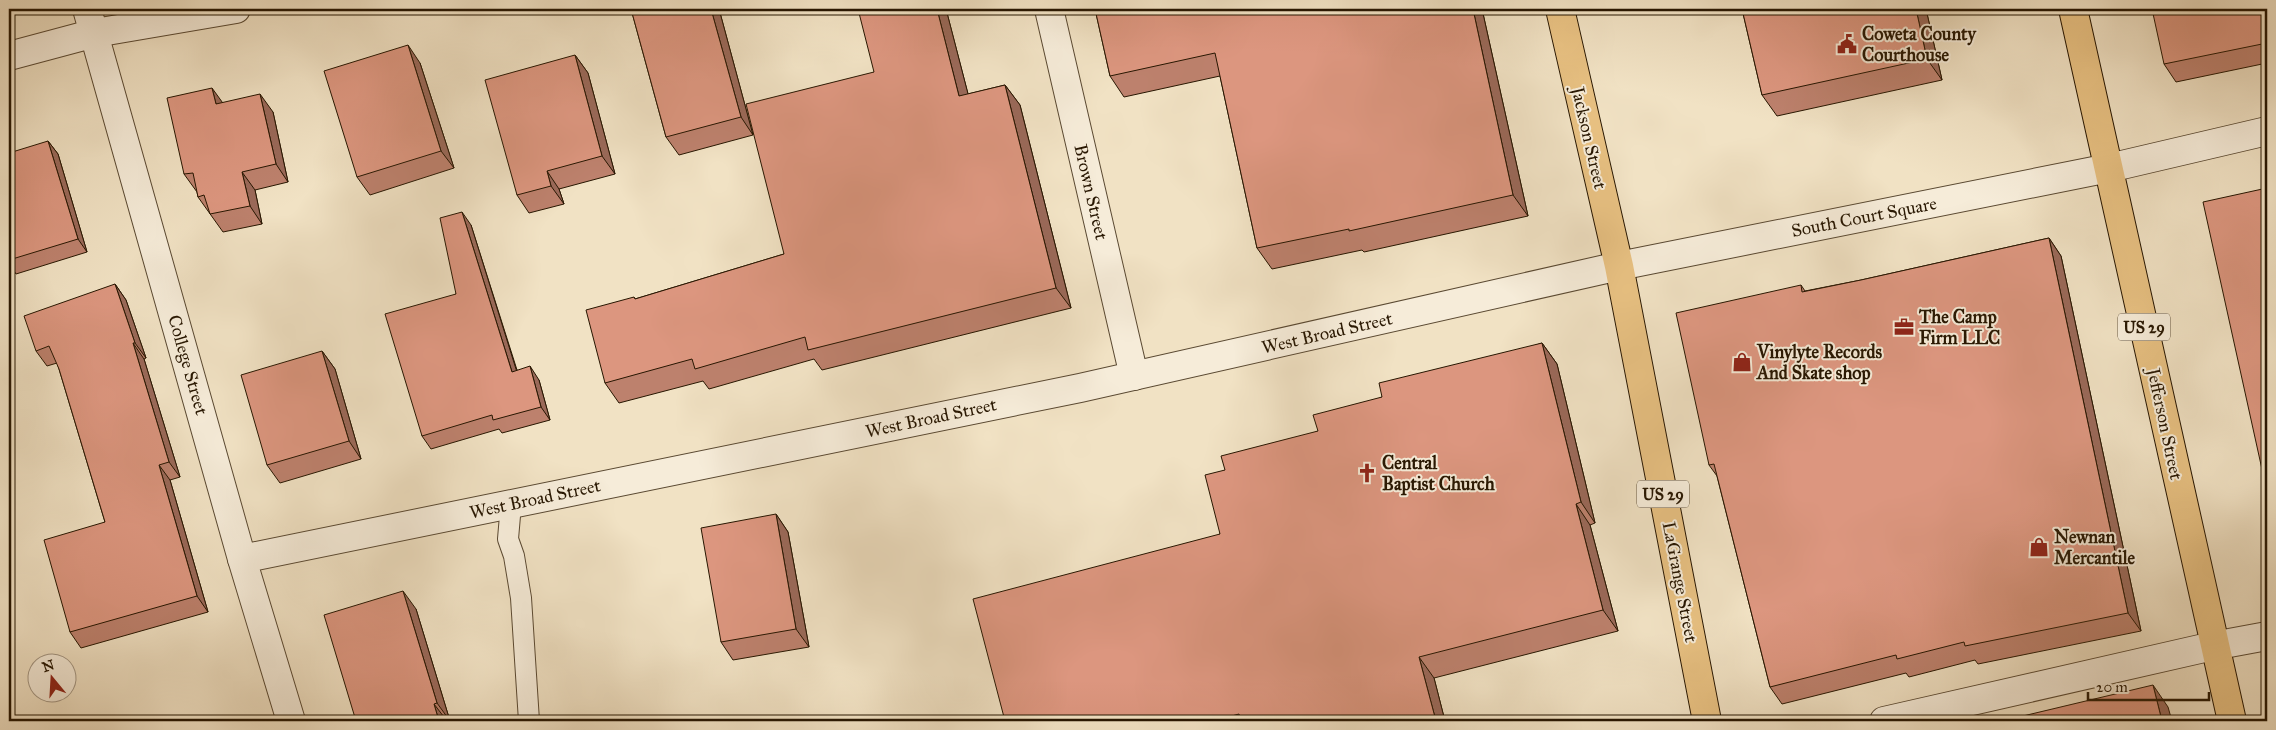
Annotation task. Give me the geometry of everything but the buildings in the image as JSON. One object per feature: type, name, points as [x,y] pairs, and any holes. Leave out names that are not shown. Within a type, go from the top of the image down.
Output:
[{"type":"main road","name":"Jackson Street","points":[[1560,9],[1618,266]]},
{"type":"main road","name":"Jefferson Street","points":[[2073,9],[2213,646],[2232,721]]},
{"type":"main road","name":"LaGrange Street","points":[[1618,266],[1707,721]]},
{"type":"street","points":[[9,56],[91,21],[236,9]]},
{"type":"street","name":"Brown Street","points":[[1049,9],[1134,376]]},
{"type":"street","name":"College Street","points":[[91,21],[242,559],[291,721]]},
{"type":"street","name":"South Court Square","points":[[1618,266],[2109,168],[2267,131]]},
{"type":"street","name":"West Broad Street","points":[[242,559],[1134,376],[1618,266]]},
{"type":"street","points":[[1884,721],[1923,717],[2213,646],[2267,636]]},
{"type":"lane","points":[[511,504],[508,539],[514,556],[522,598],[529,721]]},
{"type":"place","name":"Coweta County Courthouse","points":[[1847,44]]},
{"type":"place","name":"The Camp Firm LLC","points":[[1904,327]]},
{"type":"place","name":"Vinylyte Records And Skate shop","points":[[1742,362]]},
{"type":"place","name":"Central Baptist Church","points":[[1367,473]]},
{"type":"place","name":"Newnan Mercantile","points":[[2039,547]]}]
